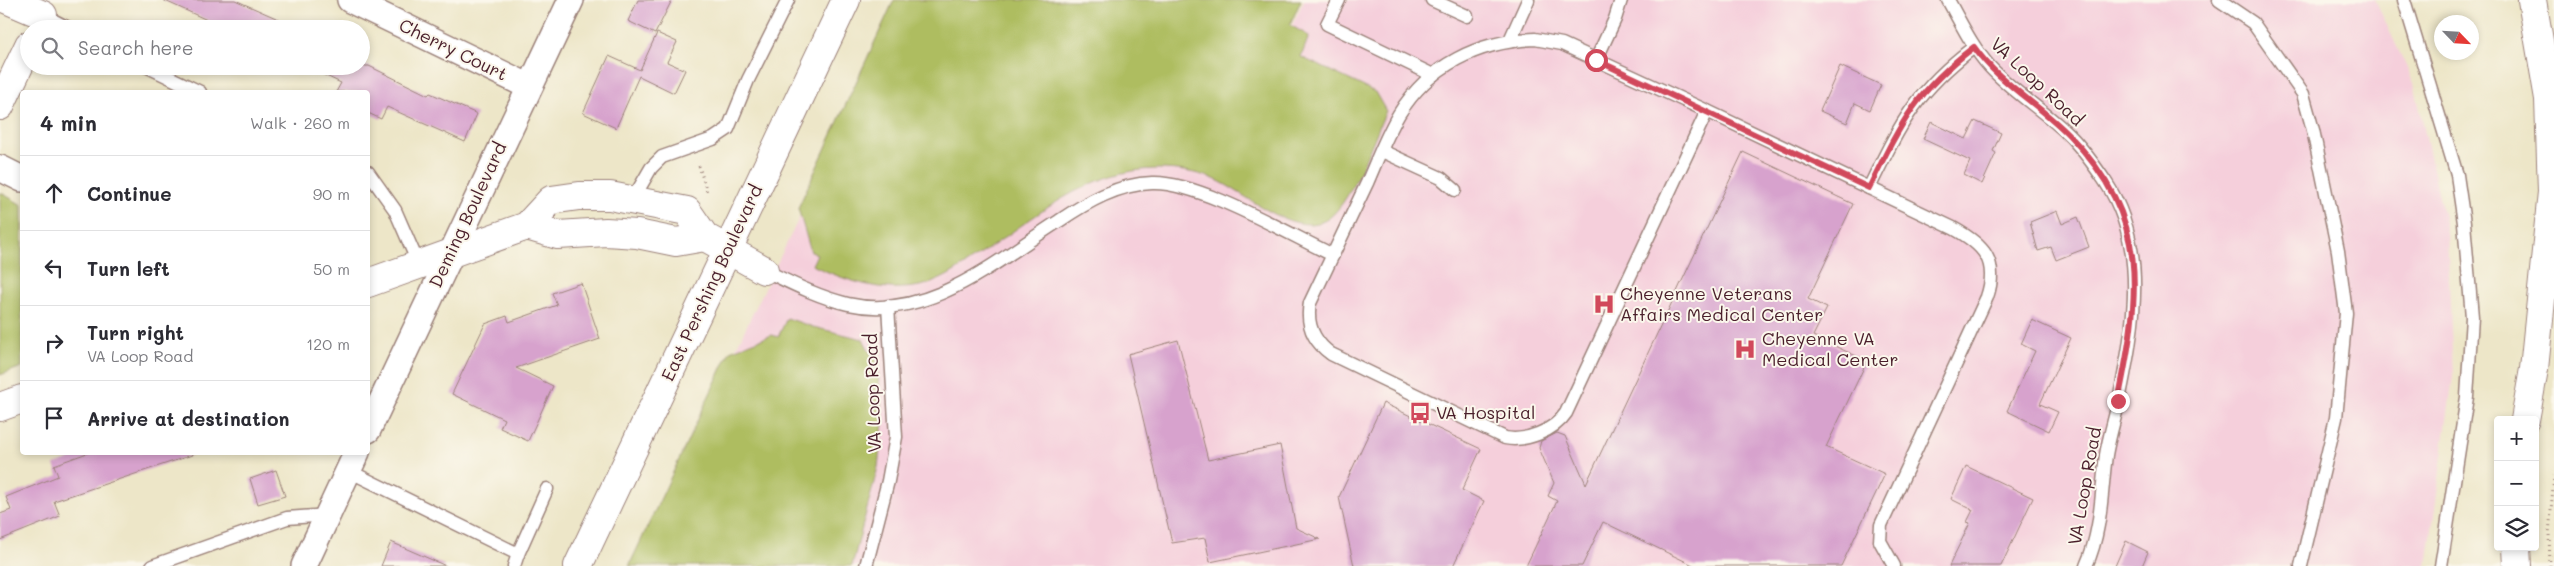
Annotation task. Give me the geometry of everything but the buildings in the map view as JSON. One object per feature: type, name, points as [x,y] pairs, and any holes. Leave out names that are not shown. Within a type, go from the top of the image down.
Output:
[{"type":"main road","points":[[8,0],[43,15]]},
{"type":"main road","name":"East Pershing Boulevard","points":[[578,566],[716,243],[846,0]]},
{"type":"main road","points":[[2526,416],[2534,369],[2552,192],[2549,99],[2532,0]]},
{"type":"main road","points":[[0,106],[20,64]]},
{"type":"main road","points":[[370,282],[527,226],[551,200],[579,196],[633,199],[687,211],[716,243],[764,270]]},
{"type":"main road","points":[[527,226],[558,235],[606,232],[637,234],[676,242],[716,243]]},
{"type":"main road","points":[[0,407],[20,400]]},
{"type":"main road","points":[[2516,551],[2517,566]]},
{"type":"street","name":"Cherry Court","points":[[350,0],[528,86]]},
{"type":"street","name":"Deming Boulevard","points":[[370,426],[448,255],[571,0]]},
{"type":"street","points":[[0,168],[20,178]]},
{"type":"street","points":[[304,566],[353,462]]},
{"type":"lane","points":[[633,199],[651,168],[662,157],[713,139],[728,129],[748,80],[788,0]]},
{"type":"lane","points":[[1339,0],[1327,24],[1433,75]]},
{"type":"lane","points":[[1432,0],[1467,16]]},
{"type":"lane","points":[[1510,40],[1528,0]]},
{"type":"lane","points":[[1596,60],[1615,19],[1621,0]]},
{"type":"lane","name":"VA Loop Road","points":[[1948,0],[1974,47],[1991,67],[2069,135],[2088,158],[2115,196],[2130,234],[2135,282],[2132,321],[2125,367],[2106,454],[2098,531],[2086,566]]},
{"type":"lane","points":[[2219,0],[2253,23],[2303,94],[2313,130],[2338,251],[2346,313],[2336,418],[2301,566]]},
{"type":"lane","points":[[2404,0],[2457,175],[2464,224],[2472,317],[2467,397],[2441,566]]},
{"type":"lane","points":[[1707,111],[1566,413],[1557,425],[1522,439],[1504,438],[1331,354],[1314,338],[1308,316],[1310,303],[1382,151],[1406,104],[1420,85],[1468,52],[1510,40],[1535,39],[1562,44],[1707,111],[1969,236],[1985,253],[1992,271],[1987,297],[1881,524],[1880,541],[1894,566]]},
{"type":"lane","points":[[1869,188],[1900,123],[1912,106],[1945,69],[1974,47]]},
{"type":"lane","points":[[165,75],[196,90]]},
{"type":"lane","points":[[1382,151],[1441,178],[1455,190]]},
{"type":"lane","points":[[370,175],[394,210],[419,265]]},
{"type":"lane","points":[[764,270],[827,298],[850,304],[888,306],[912,304],[942,294],[1077,208],[1105,194],[1151,182],[1176,184],[1203,193],[1333,255]]},
{"type":"lane","name":"VA Loop Road","points":[[866,566],[895,446],[888,306]]},
{"type":"lane","points":[[353,462],[516,560],[547,489]]},
{"type":"lane","points":[[152,566],[287,518],[328,515]]},
{"type":"path","points":[[699,166],[706,192]]},
{"type":"path","points":[[2550,566],[2549,534],[2554,476]]},
{"type":"shaded area","name":"Cheyenne Veterans Affairs Medical Center","points":[[905,0],[1276,59],[1304,0],[2375,0],[2414,83],[2447,232],[2453,376],[2427,566],[630,566]]},
{"type":"green space","points":[[894,0],[1301,0],[1290,25],[1309,36],[1301,57],[1375,92],[1386,111],[1352,188],[1334,214],[1324,221],[1311,224],[1297,223],[1282,218],[1226,185],[1200,174],[1166,169],[1133,171],[1085,186],[1063,198],[963,266],[932,283],[900,288],[862,284],[812,265],[817,254],[811,252],[798,208]]},
{"type":"green space","points":[[0,192],[20,204],[20,368],[0,375]]},
{"type":"green space","points":[[787,318],[813,327],[863,339],[871,354],[876,355],[883,423],[878,467],[852,566],[629,566],[730,351],[772,335],[778,337]]},
{"type":"place","name":"Cheyenne Veterans Affairs Medical Center","points":[[1604,304]]},
{"type":"place","name":"Cheyenne VA Medical Center","points":[[1745,349]]},
{"type":"place","name":"VA Hospital","points":[[1420,413]]},
{"type":"route","points":[[1596,60],[1869,188],[1900,123],[1912,106],[1926,88],[1945,69],[1974,47],[2008,84],[2069,135],[2105,180],[2123,214],[2130,234],[2135,282],[2127,359],[2118,401]]}]
